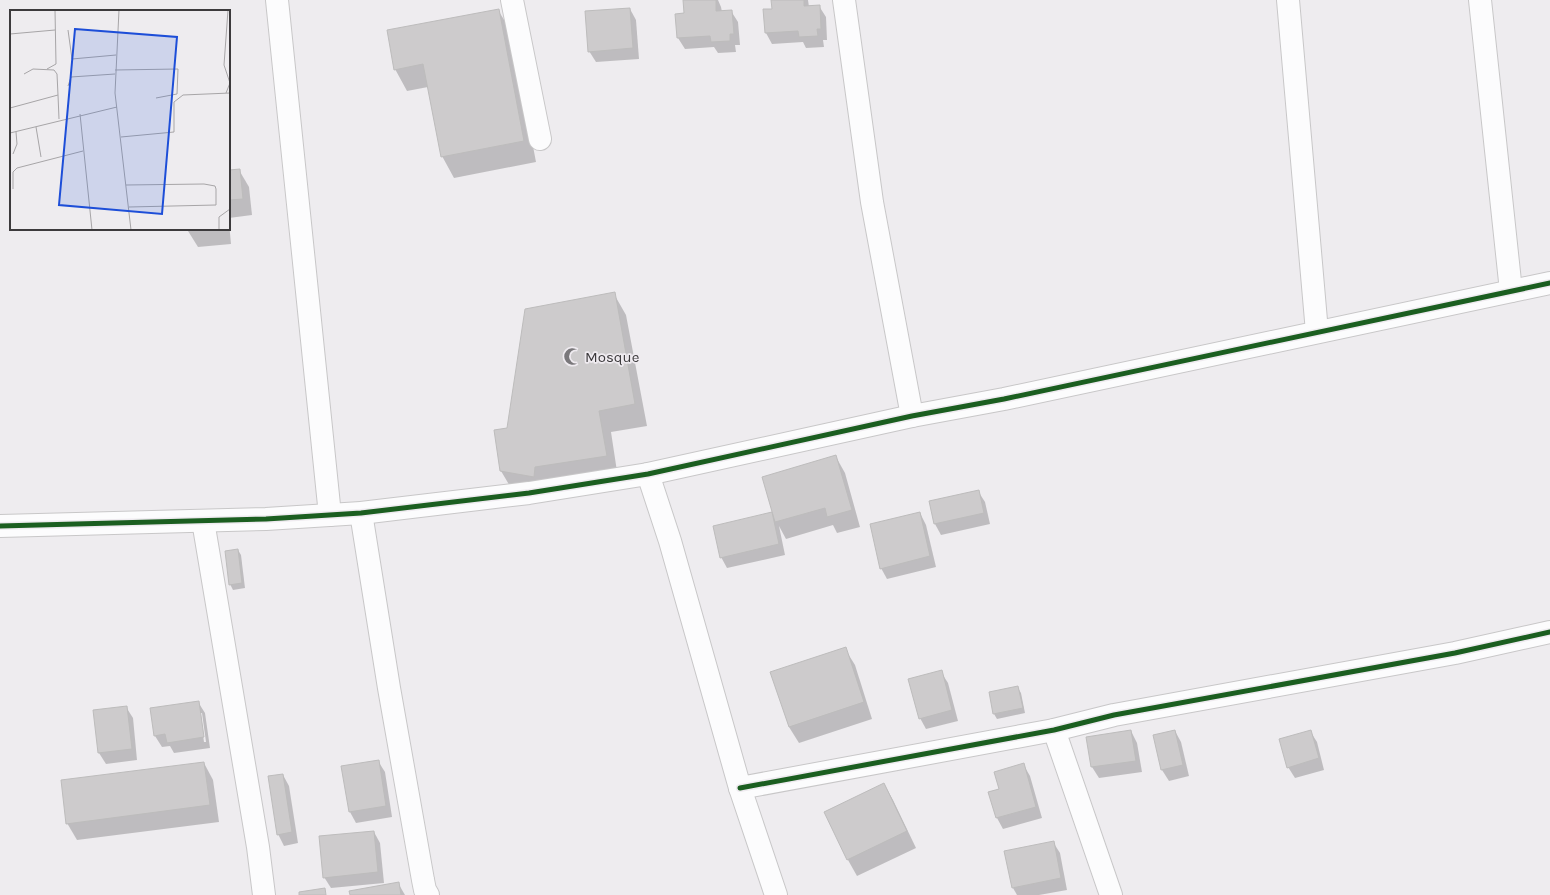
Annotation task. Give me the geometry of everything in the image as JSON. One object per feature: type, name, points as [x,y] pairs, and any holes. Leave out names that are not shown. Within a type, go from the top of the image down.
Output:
[{"type":"street","points":[[277,0],[330,515]]},
{"type":"street","points":[[512,0],[540,139]]},
{"type":"street","points":[[844,0],[872,202],[912,416]]},
{"type":"street","points":[[1288,0],[1317,332]]},
{"type":"street","points":[[1480,0],[1511,291]]},
{"type":"street","points":[[0,526],[330,515],[361,513],[529,493],[648,474],[912,416],[1004,400],[1550,283]]},
{"type":"street","points":[[648,474],[670,541],[740,788],[776,895]]},
{"type":"street","points":[[361,513],[400,749],[423,880],[425,890],[428,895]]},
{"type":"street","points":[[203,520],[258,846],[264,895]]},
{"type":"street","points":[[740,788],[1054,730],[1114,715],[1455,653],[1550,632]]},
{"type":"street","points":[[1054,730],[1111,895]]},
{"type":"building","points":[[683,0],[716,0],[716,11],[732,10],[734,34],[730,34],[730,41],[711,42],[710,36],[677,38],[675,14],[684,13]]},
{"type":"building","points":[[771,0],[804,0],[804,6],[820,5],[821,29],[817,29],[818,36],[799,37],[798,31],[765,33],[763,9],[772,9]]},
{"type":"building","points":[[630,8],[633,48],[588,52],[585,11]]},
{"type":"building","points":[[499,9],[524,141],[441,157],[423,64],[394,70],[387,30]]},
{"type":"building","points":[[240,169],[243,199],[230,200],[230,170]]},
{"type":"building","name":"Mosque","points":[[615,292],[635,404],[599,411],[607,456],[535,467],[534,477],[500,471],[494,430],[507,428],[525,309]]},
{"type":"building","points":[[836,455],[852,510],[827,517],[825,508],[775,522],[762,477]]},
{"type":"building","points":[[979,490],[984,513],[934,524],[929,501]]},
{"type":"building","points":[[772,512],[779,544],[720,558],[713,526]]},
{"type":"building","points":[[920,512],[930,556],[880,569],[870,524]]},
{"type":"building","points":[[238,549],[242,583],[229,585],[225,551]]},
{"type":"building","points":[[846,647],[864,702],[789,727],[770,672]]},
{"type":"building","points":[[942,670],[952,710],[919,719],[908,679]]},
{"type":"building","points":[[1018,686],[1023,708],[993,714],[989,692]]},
{"type":"building","points":[[199,701],[204,737],[167,743],[165,734],[154,736],[150,708]]},
{"type":"building","points":[[127,706],[132,749],[98,753],[93,710]]},
{"type":"building","points":[[1131,730],[1136,761],[1091,767],[1086,737]]},
{"type":"building","points":[[1175,730],[1183,765],[1161,770],[1153,735]]},
{"type":"building","points":[[1311,730],[1319,758],[1287,768],[1279,739]]},
{"type":"building","points":[[379,760],[386,806],[349,812],[341,766]]},
{"type":"building","points":[[204,762],[210,805],[66,824],[61,780]]},
{"type":"building","points":[[1024,763],[1036,807],[996,818],[988,792],[999,789],[994,772]]},
{"type":"building","points":[[283,774],[292,832],[277,835],[268,776]]},
{"type":"building","points":[[884,783],[907,831],[847,860],[824,812]]},
{"type":"building","points":[[374,831],[378,872],[323,878],[319,836]]},
{"type":"building","points":[[1054,841],[1061,878],[1012,888],[1004,851]]},
{"type":"building","points":[[399,882],[401,895],[350,895],[349,891]]},
{"type":"building","points":[[325,888],[326,895],[299,895],[299,892]]},
{"type":"cycle path","points":[[0,526],[266,519],[361,513],[529,493],[648,474],[912,416],[1004,399],[1550,283]]},
{"type":"cycle path","points":[[740,788],[1054,730],[1114,715],[1455,653],[1550,632]]},
{"type":"place","name":"Mosque","points":[[572,357]]}]
